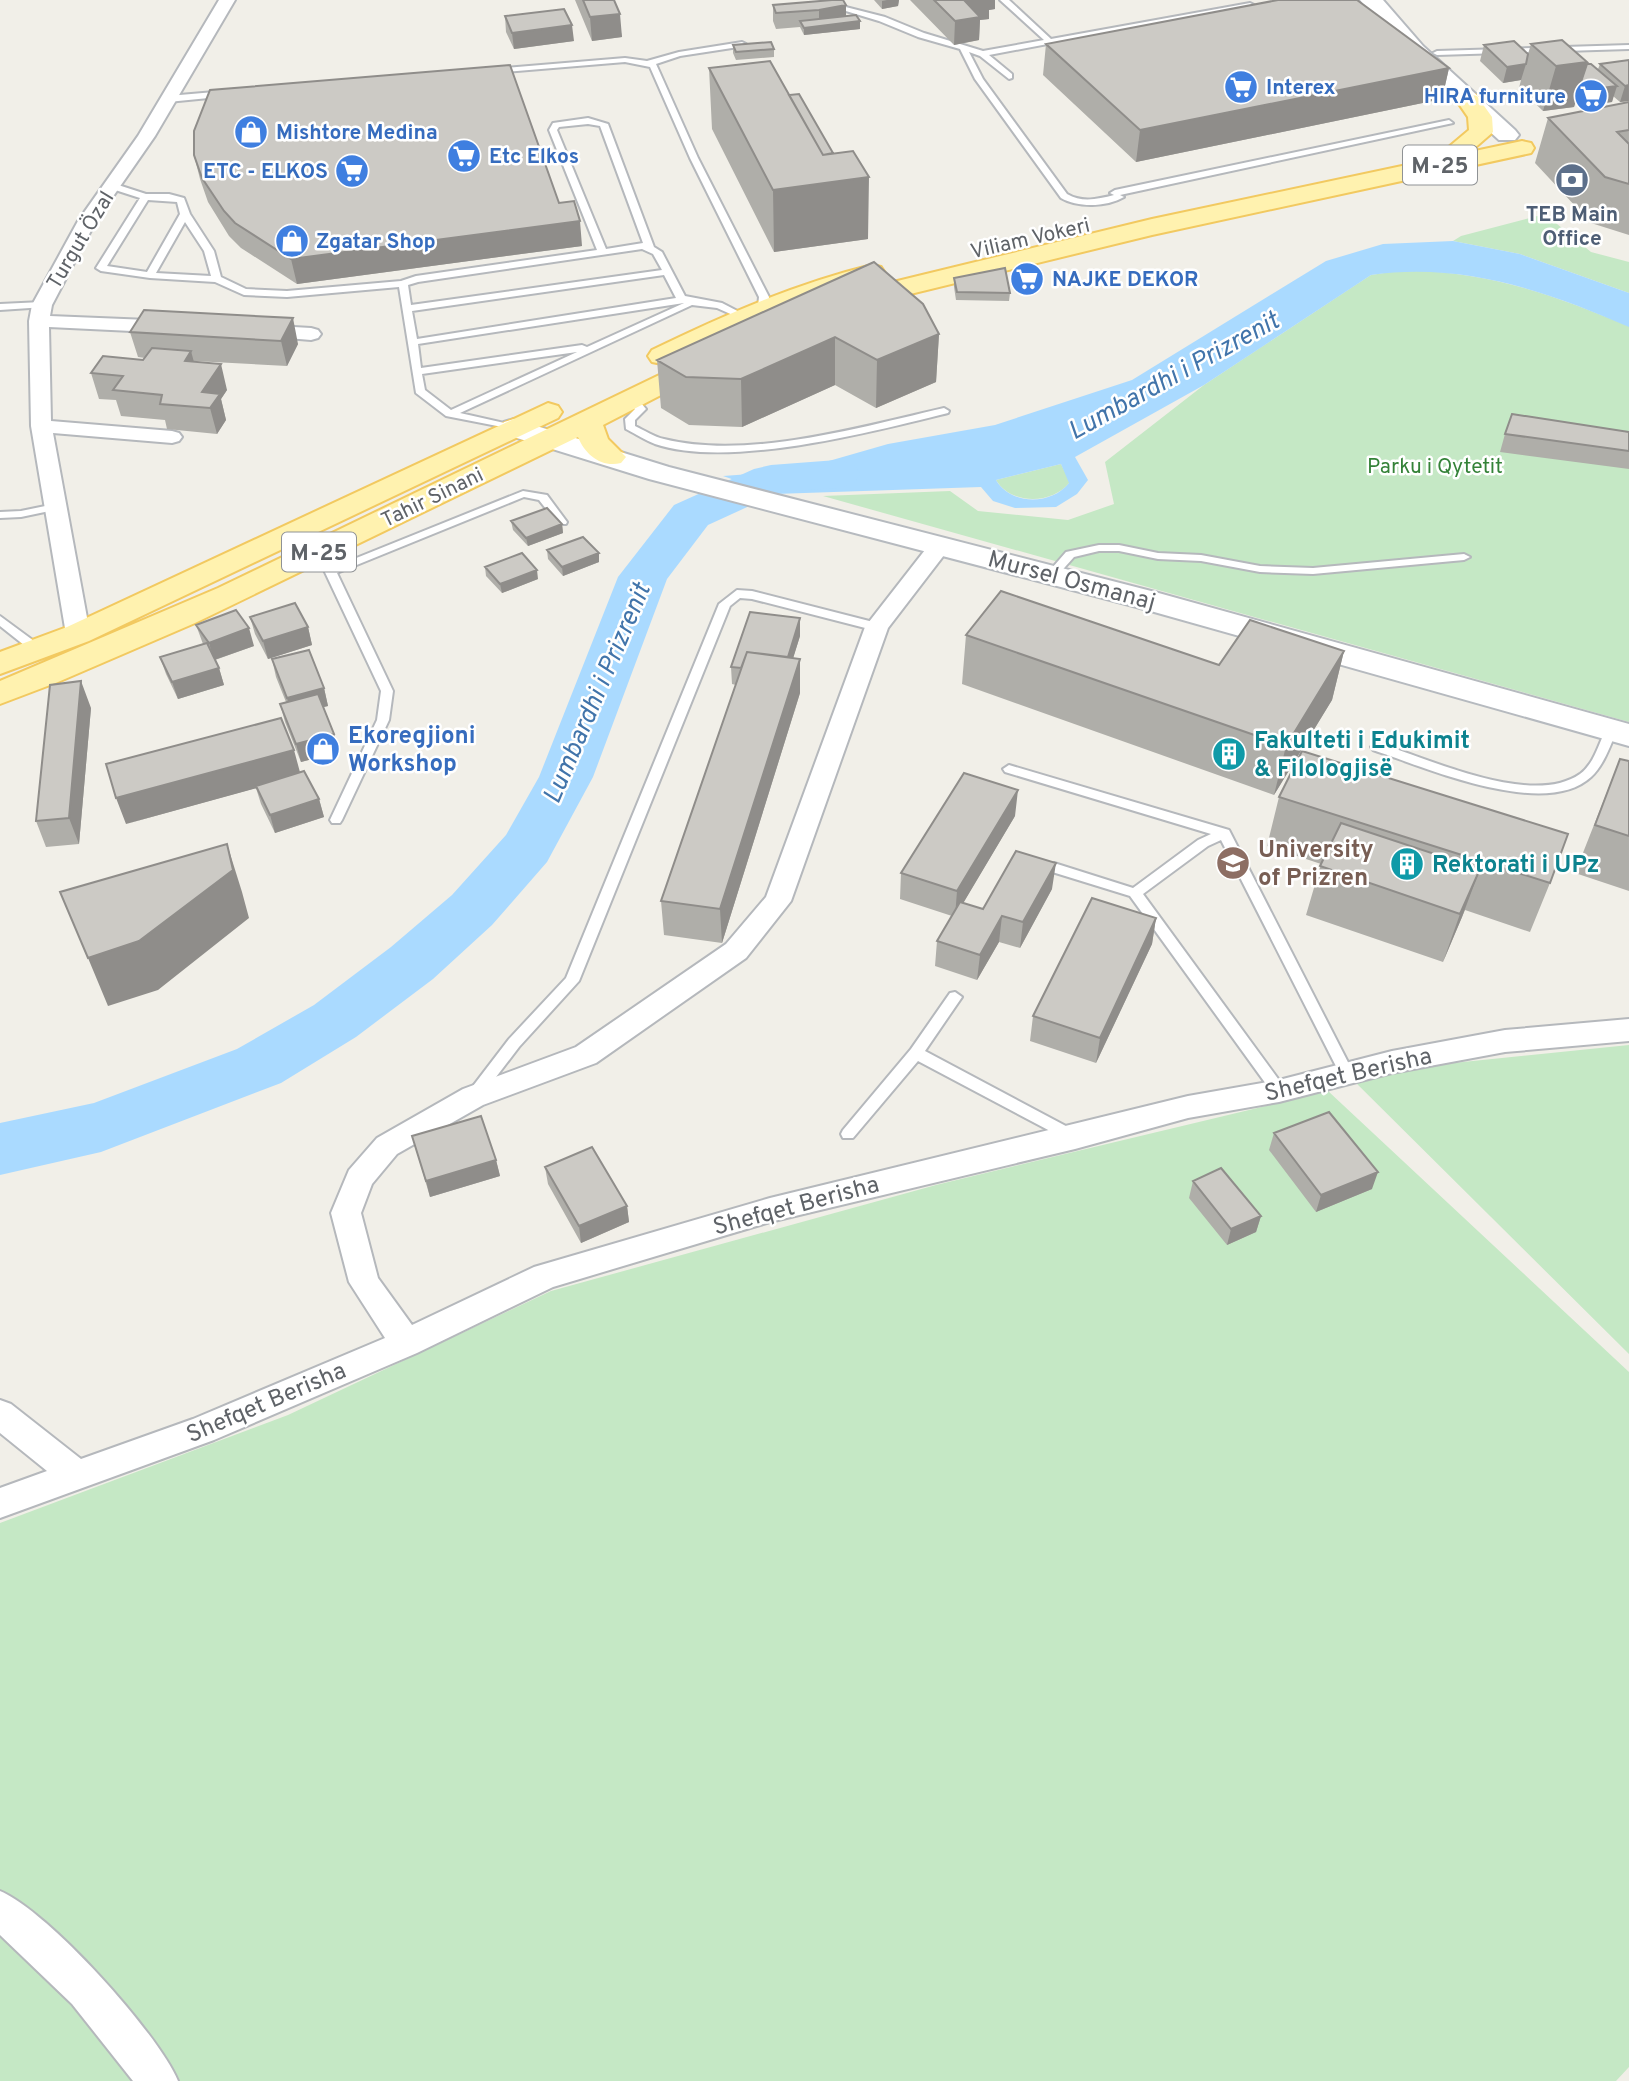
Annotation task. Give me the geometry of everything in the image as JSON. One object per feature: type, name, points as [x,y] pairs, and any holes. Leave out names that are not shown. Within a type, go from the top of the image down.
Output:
[{"type":"main road","points":[[1456,151],[1481,132],[1480,117],[1469,101]]},
{"type":"main road","name":"Viliam Vokeri","points":[[645,365],[754,312],[839,281],[1134,215],[1525,139]]},
{"type":"main road","name":"Viliam Vokeri","points":[[632,399],[723,351],[805,315],[861,297],[1525,139]]},
{"type":"main road","name":"Tahir Sinani","points":[[0,664],[78,634],[514,428],[632,399]]},
{"type":"main road","points":[[580,411],[595,443],[611,457]]},
{"type":"main road","name":"Tahir Sinani","points":[[0,693],[88,660],[327,561],[551,440],[580,411]]},
{"type":"street","name":"Turgut Özal","points":[[78,634],[41,426],[41,313],[81,231],[168,99],[227,0]]},
{"type":"street","points":[[1371,0],[1415,51],[1469,101],[1525,139]]},
{"type":"street","points":[[1394,0],[1437,53],[1525,139]]},
{"type":"street","points":[[41,313],[189,328]]},
{"type":"street","points":[[243,330],[311,334]]},
{"type":"street","points":[[41,426],[172,437]]},
{"type":"street","name":"Mursel Osmanaj","points":[[514,428],[659,473],[1052,575],[1440,680],[1620,732]]},
{"type":"street","points":[[406,1343],[364,1282],[346,1213],[359,1178],[387,1146],[473,1097],[586,1055],[736,951],[778,901],[877,627],[940,546]]},
{"type":"street","name":"Shefqet Berisha","points":[[0,1503],[202,1430],[406,1343],[545,1276],[770,1210],[1188,1107],[1279,1091],[1392,1062],[1505,1041],[1629,1030]]},
{"type":"street","points":[[0,1414],[76,1475]]},
{"type":"street","points":[[0,1910],[36,1938],[114,2020],[158,2081]]},
{"type":"lane","points":[[1004,0],[1050,42]]},
{"type":"lane","points":[[818,2],[882,19],[983,54],[1009,76]]},
{"type":"lane","points":[[983,54],[1250,5]]},
{"type":"lane","points":[[647,64],[679,54],[741,44]]},
{"type":"lane","points":[[1437,53],[1629,47]]},
{"type":"lane","points":[[963,48],[979,79],[1064,196],[1070,201],[1081,203],[1448,123]]},
{"type":"lane","points":[[414,342],[688,301],[754,312],[764,297],[694,159],[653,65],[625,60],[487,72]]},
{"type":"lane","points":[[168,99],[237,93]]},
{"type":"lane","points":[[602,251],[553,130],[556,125],[588,121],[604,124],[649,247]]},
{"type":"lane","points":[[113,186],[145,197],[181,200],[185,214],[209,251],[217,279]]},
{"type":"lane","points":[[145,197],[101,266],[106,270],[217,279],[244,292],[287,294],[403,284],[415,279],[602,251],[649,247],[657,252],[688,301]]},
{"type":"lane","points":[[150,275],[185,214]]},
{"type":"lane","points":[[407,309],[668,272]]},
{"type":"lane","points":[[403,284],[420,391],[450,414],[514,428]]},
{"type":"lane","points":[[450,414],[688,301]]},
{"type":"lane","points":[[0,307],[41,313]]},
{"type":"lane","points":[[417,372],[598,345]]},
{"type":"lane","points":[[632,399],[641,409],[630,419],[630,427],[640,435],[665,444],[700,449],[814,439],[944,411]]},
{"type":"lane","points":[[335,820],[383,720],[387,691],[327,561],[523,495],[543,497],[562,522]]},
{"type":"lane","points":[[0,515],[55,507]]},
{"type":"lane","points":[[1052,575],[1070,554],[1099,548],[1201,558],[1260,569],[1313,571],[1464,557]]},
{"type":"lane","points":[[473,1097],[514,1043],[572,981],[725,604],[737,594],[752,595],[877,627]]},
{"type":"lane","points":[[0,620],[34,646],[35,651]]},
{"type":"lane","points":[[1377,747],[1500,786],[1535,791],[1572,784],[1585,776],[1620,732]]},
{"type":"lane","points":[[1009,769],[1223,833],[1347,1074]]},
{"type":"lane","points":[[1136,893],[1203,844],[1223,833]]},
{"type":"lane","points":[[1054,867],[1136,893],[1279,1091]]},
{"type":"lane","points":[[848,1135],[916,1053],[955,997]]},
{"type":"lane","points":[[916,1053],[1075,1137]]},
{"type":"green space","points":[[1545,214],[1591,252],[1629,262],[1629,293],[1520,254],[1453,241],[1461,236]]},
{"type":"green space","name":"Parku i Qytetit","points":[[1403,270],[1493,280],[1546,295],[1629,326],[1629,722],[823,496],[950,491],[978,511],[1068,520],[1114,504],[1105,462],[1204,385],[1371,275]]},
{"type":"green space","points":[[1061,464],[1070,482],[1062,490],[1043,498],[1021,498],[1011,494],[996,480]]},
{"type":"green space","points":[[1629,1045],[1629,1354],[1347,1074]]},
{"type":"green space","points":[[1328,1091],[1629,1372],[1629,2067],[1616,2081],[0,2081],[0,1523],[288,1415],[551,1291],[936,1185]]},
{"type":"water","points":[[1453,241],[1520,254],[1629,293],[1629,327],[1535,291],[1471,276],[1405,272],[1371,275],[1204,385],[1075,457],[1088,480],[1077,494],[1056,507],[1015,508],[993,501],[981,487],[775,494],[723,476],[794,471],[888,444],[995,425],[1132,380],[1326,261],[1383,244]],"holes":[[[1061,464],[1069,483],[1053,495],[1032,500],[1011,495],[996,480]]]},
{"type":"building","points":[[583,0],[614,0],[620,14],[590,17]]},
{"type":"building","points":[[843,0],[846,5],[776,13],[773,5]]},
{"type":"building","points":[[934,0],[964,0],[980,17],[955,21]]},
{"type":"building","name":"Interex","points":[[1278,0],[1357,0],[1449,68],[1140,130],[1046,44]]},
{"type":"building","points":[[564,9],[572,25],[512,33],[505,16]]},
{"type":"building","points":[[856,15],[860,21],[804,28],[800,21]]},
{"type":"building","points":[[1562,40],[1587,62],[1556,66],[1531,44]]},
{"type":"building","points":[[1514,41],[1528,54],[1526,64],[1507,67],[1484,45]]},
{"type":"building","points":[[771,42],[774,49],[736,52],[733,45]]},
{"type":"building","points":[[1629,60],[1629,85],[1625,86],[1600,64]]},
{"type":"building","points":[[770,61],[823,155],[853,151],[869,177],[773,190],[709,68]]},
{"type":"building","points":[[1587,64],[1591,64],[1617,86],[1586,90],[1580,85]]},
{"type":"building","points":[[510,65],[559,203],[574,201],[580,221],[291,259],[235,223],[202,178],[194,155],[194,131],[210,90]]},
{"type":"building","points":[[799,94],[833,153],[823,155],[789,95]]},
{"type":"building","points":[[1629,102],[1629,130],[1617,132],[1629,144],[1629,184],[1605,177],[1548,118]]},
{"type":"building","points":[[874,262],[923,304],[939,334],[877,360],[835,337],[741,379],[686,377],[657,360]]},
{"type":"building","points":[[1005,268],[1010,293],[957,292],[954,278]]},
{"type":"building","points":[[144,310],[293,318],[281,341],[130,332]]},
{"type":"building","points":[[152,348],[191,351],[185,361],[221,364],[202,392],[220,394],[210,408],[160,404],[162,395],[113,390],[123,376],[91,373],[103,356],[143,360]]},
{"type":"building","points":[[1512,414],[1629,432],[1629,451],[1505,434]]},
{"type":"building","points":[[547,508],[562,524],[526,538],[511,521]]},
{"type":"building","points":[[583,537],[599,553],[562,567],[547,550]]},
{"type":"building","points":[[522,553],[537,570],[500,584],[485,567]]},
{"type":"building","points":[[1001,591],[1219,665],[1250,620],[1344,651],[1286,746],[966,635]]},
{"type":"building","points":[[295,603],[308,627],[263,641],[250,617]]},
{"type":"building","points":[[236,610],[249,628],[209,643],[196,625]]},
{"type":"building","points":[[750,612],[800,618],[788,657],[747,652],[741,668],[731,667]]},
{"type":"building","points":[[207,643],[219,668],[172,682],[160,657]]},
{"type":"building","points":[[309,650],[324,688],[287,698],[272,659]]},
{"type":"building","points":[[747,652],[800,659],[720,909],[661,901]]},
{"type":"building","points":[[81,681],[69,818],[36,821],[50,685]]},
{"type":"building","points":[[318,694],[334,734],[296,744],[280,704]]},
{"type":"building","points":[[281,718],[294,750],[116,798],[106,764]]},
{"type":"building","points":[[1302,751],[1568,834],[1550,883],[1279,797]]},
{"type":"building","points":[[1620,759],[1629,761],[1629,836],[1595,825]]},
{"type":"building","points":[[304,771],[319,799],[270,815],[256,786]]},
{"type":"building","points":[[964,773],[1018,790],[957,891],[901,873]]},
{"type":"building","points":[[1341,823],[1480,869],[1460,914],[1320,866]]},
{"type":"building","points":[[227,844],[233,870],[139,941],[88,958],[60,892]]},
{"type":"building","points":[[1016,851],[1056,863],[1023,922],[1002,916],[980,955],[937,941],[960,902],[983,909]]},
{"type":"building","points":[[1092,898],[1156,918],[1100,1038],[1033,1016]]},
{"type":"building","points":[[1329,1112],[1378,1172],[1321,1195],[1274,1133]]},
{"type":"building","points":[[481,1116],[496,1160],[426,1181],[412,1136]]},
{"type":"building","points":[[592,1147],[627,1206],[579,1226],[545,1167]]},
{"type":"building","points":[[1221,1168],[1261,1216],[1231,1229],[1193,1181]]},
{"type":"waterway","name":"Lumbardhi i Prizrenit","points":[[0,1149],[101,1127],[259,1066],[335,1021],[412,963],[472,910],[527,848],[566,777],[643,577],[691,515],[771,479],[837,474]]},
{"type":"place","name":"Interex","points":[[1241,87]]},
{"type":"place","name":"HIRA furniture","points":[[1591,96]]},
{"type":"place","name":"Mishtore Medina","points":[[251,132]]},
{"type":"place","name":"Etc Elkos","points":[[464,156]]},
{"type":"place","name":"ETC - ELKOS","points":[[352,171]]},
{"type":"place","name":"TEB Main Office","points":[[1572,180]]},
{"type":"place","name":"Zgatar Shop","points":[[292,241]]},
{"type":"place","name":"NAJKE DEKOR","points":[[1027,279]]},
{"type":"place","name":"Ekoregjioni Workshop","points":[[323,749]]},
{"type":"place","name":"Fakulteti i Edukimit & Filologjisë","points":[[1229,754]]},
{"type":"place","name":"University of Prizren","points":[[1233,863]]},
{"type":"place","name":"Rektorati i UPz","points":[[1407,864]]}]
